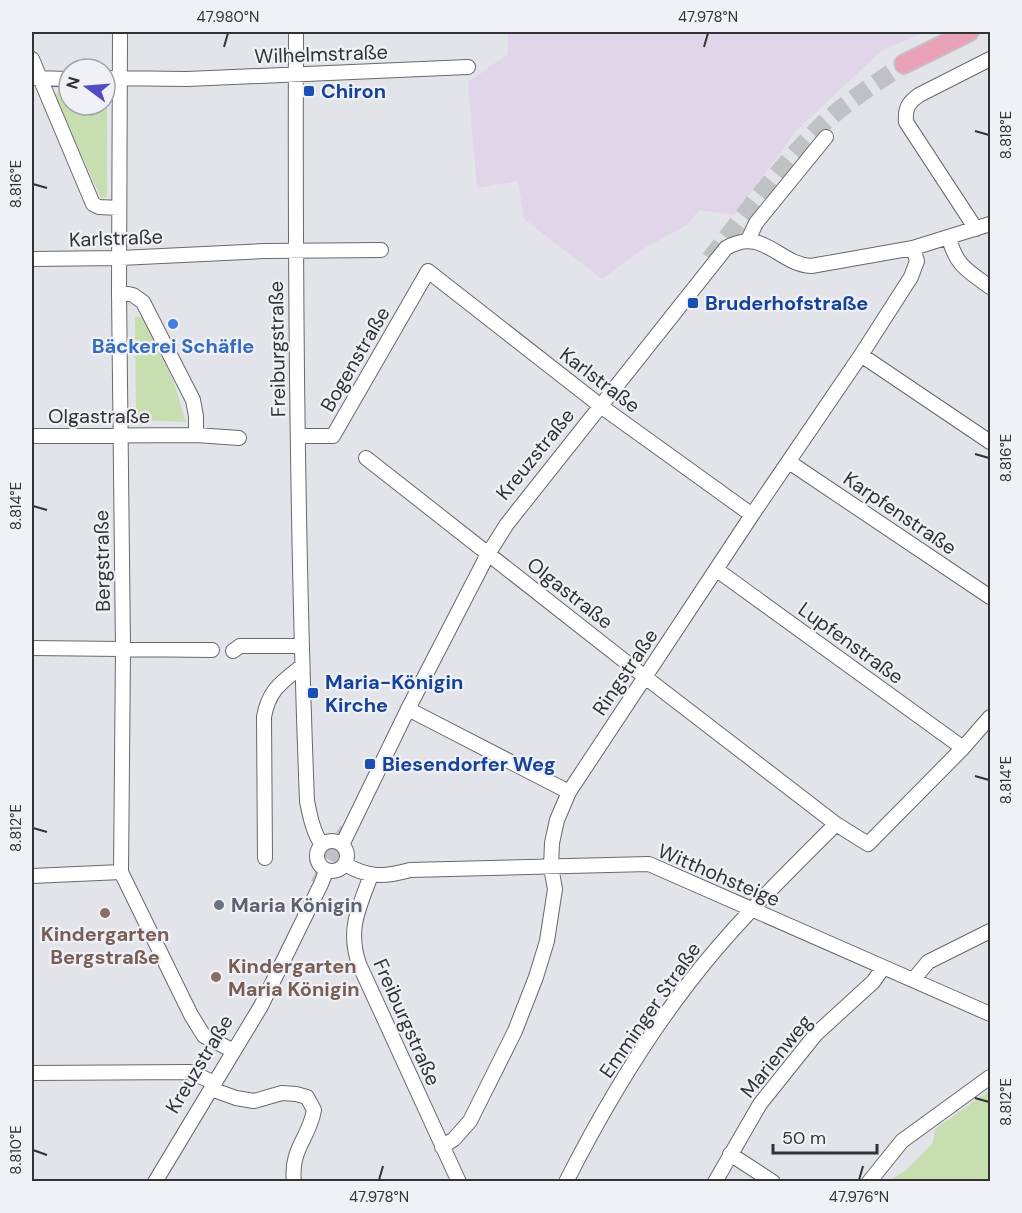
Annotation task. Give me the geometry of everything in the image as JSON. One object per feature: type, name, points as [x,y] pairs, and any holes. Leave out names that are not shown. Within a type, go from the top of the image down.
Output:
[{"type":"main road","points":[[904,64],[969,32]]},
{"type":"street","name":"Bergstraße","points":[[120,32],[119,292],[123,649],[121,873],[191,1015],[204,1036],[234,1051]]},
{"type":"street","name":"Freiburgstraße","points":[[296,32],[295,250],[302,666],[307,801],[317,838],[322,845]]},
{"type":"street","points":[[32,59],[36,78],[93,204],[99,207],[119,208]]},
{"type":"street","points":[[976,229],[906,122],[905,112],[909,102],[919,95],[990,59]]},
{"type":"street","name":"Wilhelmstraße","points":[[120,78],[187,79],[468,67]]},
{"type":"street","points":[[36,78],[57,79]]},
{"type":"street","points":[[826,137],[756,223],[748,240],[758,242],[801,266],[811,266],[913,248],[990,224]]},
{"type":"street","points":[[950,237],[953,253],[961,266],[990,287]]},
{"type":"street","name":"Kreuzstraße","points":[[342,845],[408,709],[488,554],[507,524],[602,407],[718,257],[733,243],[748,240]]},
{"type":"street","name":"Ringstraße","points":[[442,1147],[454,1139],[470,1121],[515,1031],[547,940],[555,890],[551,867],[552,843],[557,820],[569,792],[911,278],[917,261],[913,248]]},
{"type":"street","name":"Karlstraße","points":[[32,260],[295,250],[381,250]]},
{"type":"street","name":"Karlstraße","points":[[428,272],[602,407],[752,515]]},
{"type":"street","name":"Bogenstraße","points":[[298,436],[333,436],[428,272]]},
{"type":"street","points":[[119,292],[133,295],[143,302],[193,400],[196,435]]},
{"type":"street","points":[[861,356],[990,442]]},
{"type":"street","name":"Olgastraße","points":[[32,436],[196,435],[239,438]]},
{"type":"street","name":"Olgastraße","points":[[366,458],[836,824]]},
{"type":"street","name":"Karpfenstraße","points":[[789,462],[990,597]]},
{"type":"street","name":"Lupfenstraße","points":[[717,570],[963,748]]},
{"type":"street","points":[[234,651],[240,646],[302,646]]},
{"type":"street","points":[[32,648],[212,650]]},
{"type":"street","points":[[265,858],[264,717],[267,702],[274,689],[302,666]]},
{"type":"street","points":[[408,709],[569,792]]},
{"type":"street","points":[[836,824],[868,844],[963,748],[990,717]]},
{"type":"street","name":"Emminger Straße","points":[[567,1182],[589,1137],[621,1083],[688,984],[751,909],[836,824]]},
{"type":"street","points":[[334,841],[342,845],[347,856],[345,864],[334,872],[326,871],[317,859],[319,849],[322,845],[334,841]]},
{"type":"street","name":"Witthohsteige","points":[[345,864],[371,874],[389,876],[410,870],[649,864],[990,1014]]},
{"type":"street","name":"Kreuzstraße","points":[[155,1182],[261,1006],[326,871]]},
{"type":"street","points":[[32,876],[121,873]]},
{"type":"street","name":"Freiburgstraße","points":[[371,874],[354,924],[354,948],[368,986],[459,1182]]},
{"type":"street","points":[[914,979],[928,962],[990,931]]},
{"type":"street","name":"Marienweg","points":[[715,1182],[760,1104],[816,1034],[873,982],[883,968]]},
{"type":"street","points":[[32,1073],[189,1072],[236,1098],[254,1101],[282,1093],[307,1097],[314,1110],[305,1137],[295,1154],[292,1168],[294,1182]]},
{"type":"street","points":[[869,1182],[902,1141],[990,1077]]},
{"type":"street","points":[[730,1154],[773,1182]]},
{"type":"shaded area","points":[[508,32],[924,32],[881,51],[797,130],[734,215],[699,210],[687,225],[641,250],[602,279],[524,219],[518,181],[477,188],[468,82],[508,54]]},
{"type":"green space","points":[[64,117],[107,117],[107,197],[101,198]]},
{"type":"green space","points":[[135,317],[142,317],[173,380],[186,422],[136,420]]},
{"type":"green space","points":[[990,1090],[990,1181],[888,1181],[905,1171],[933,1143],[935,1129]]},
{"type":"tunnel","points":[[710,259],[749,208],[804,143],[849,102],[904,64]]},
{"type":"tunnel","points":[[319,885],[348,830]]},
{"type":"place","name":"Chiron","points":[[309,91]]},
{"type":"place","name":"Bruderhofstraße","points":[[693,303]]},
{"type":"place","name":"Bäckerei Schäfle","points":[[173,324]]},
{"type":"place","name":"Maria-Königin Kirche","points":[[313,693]]},
{"type":"place","name":"Biesendorfer Weg","points":[[370,764]]},
{"type":"place","name":"Maria Königin","points":[[219,905]]},
{"type":"place","name":"Kindergarten Bergstraße","points":[[105,913]]},
{"type":"place","name":"Kindergarten Maria Königin","points":[[216,977]]}]
